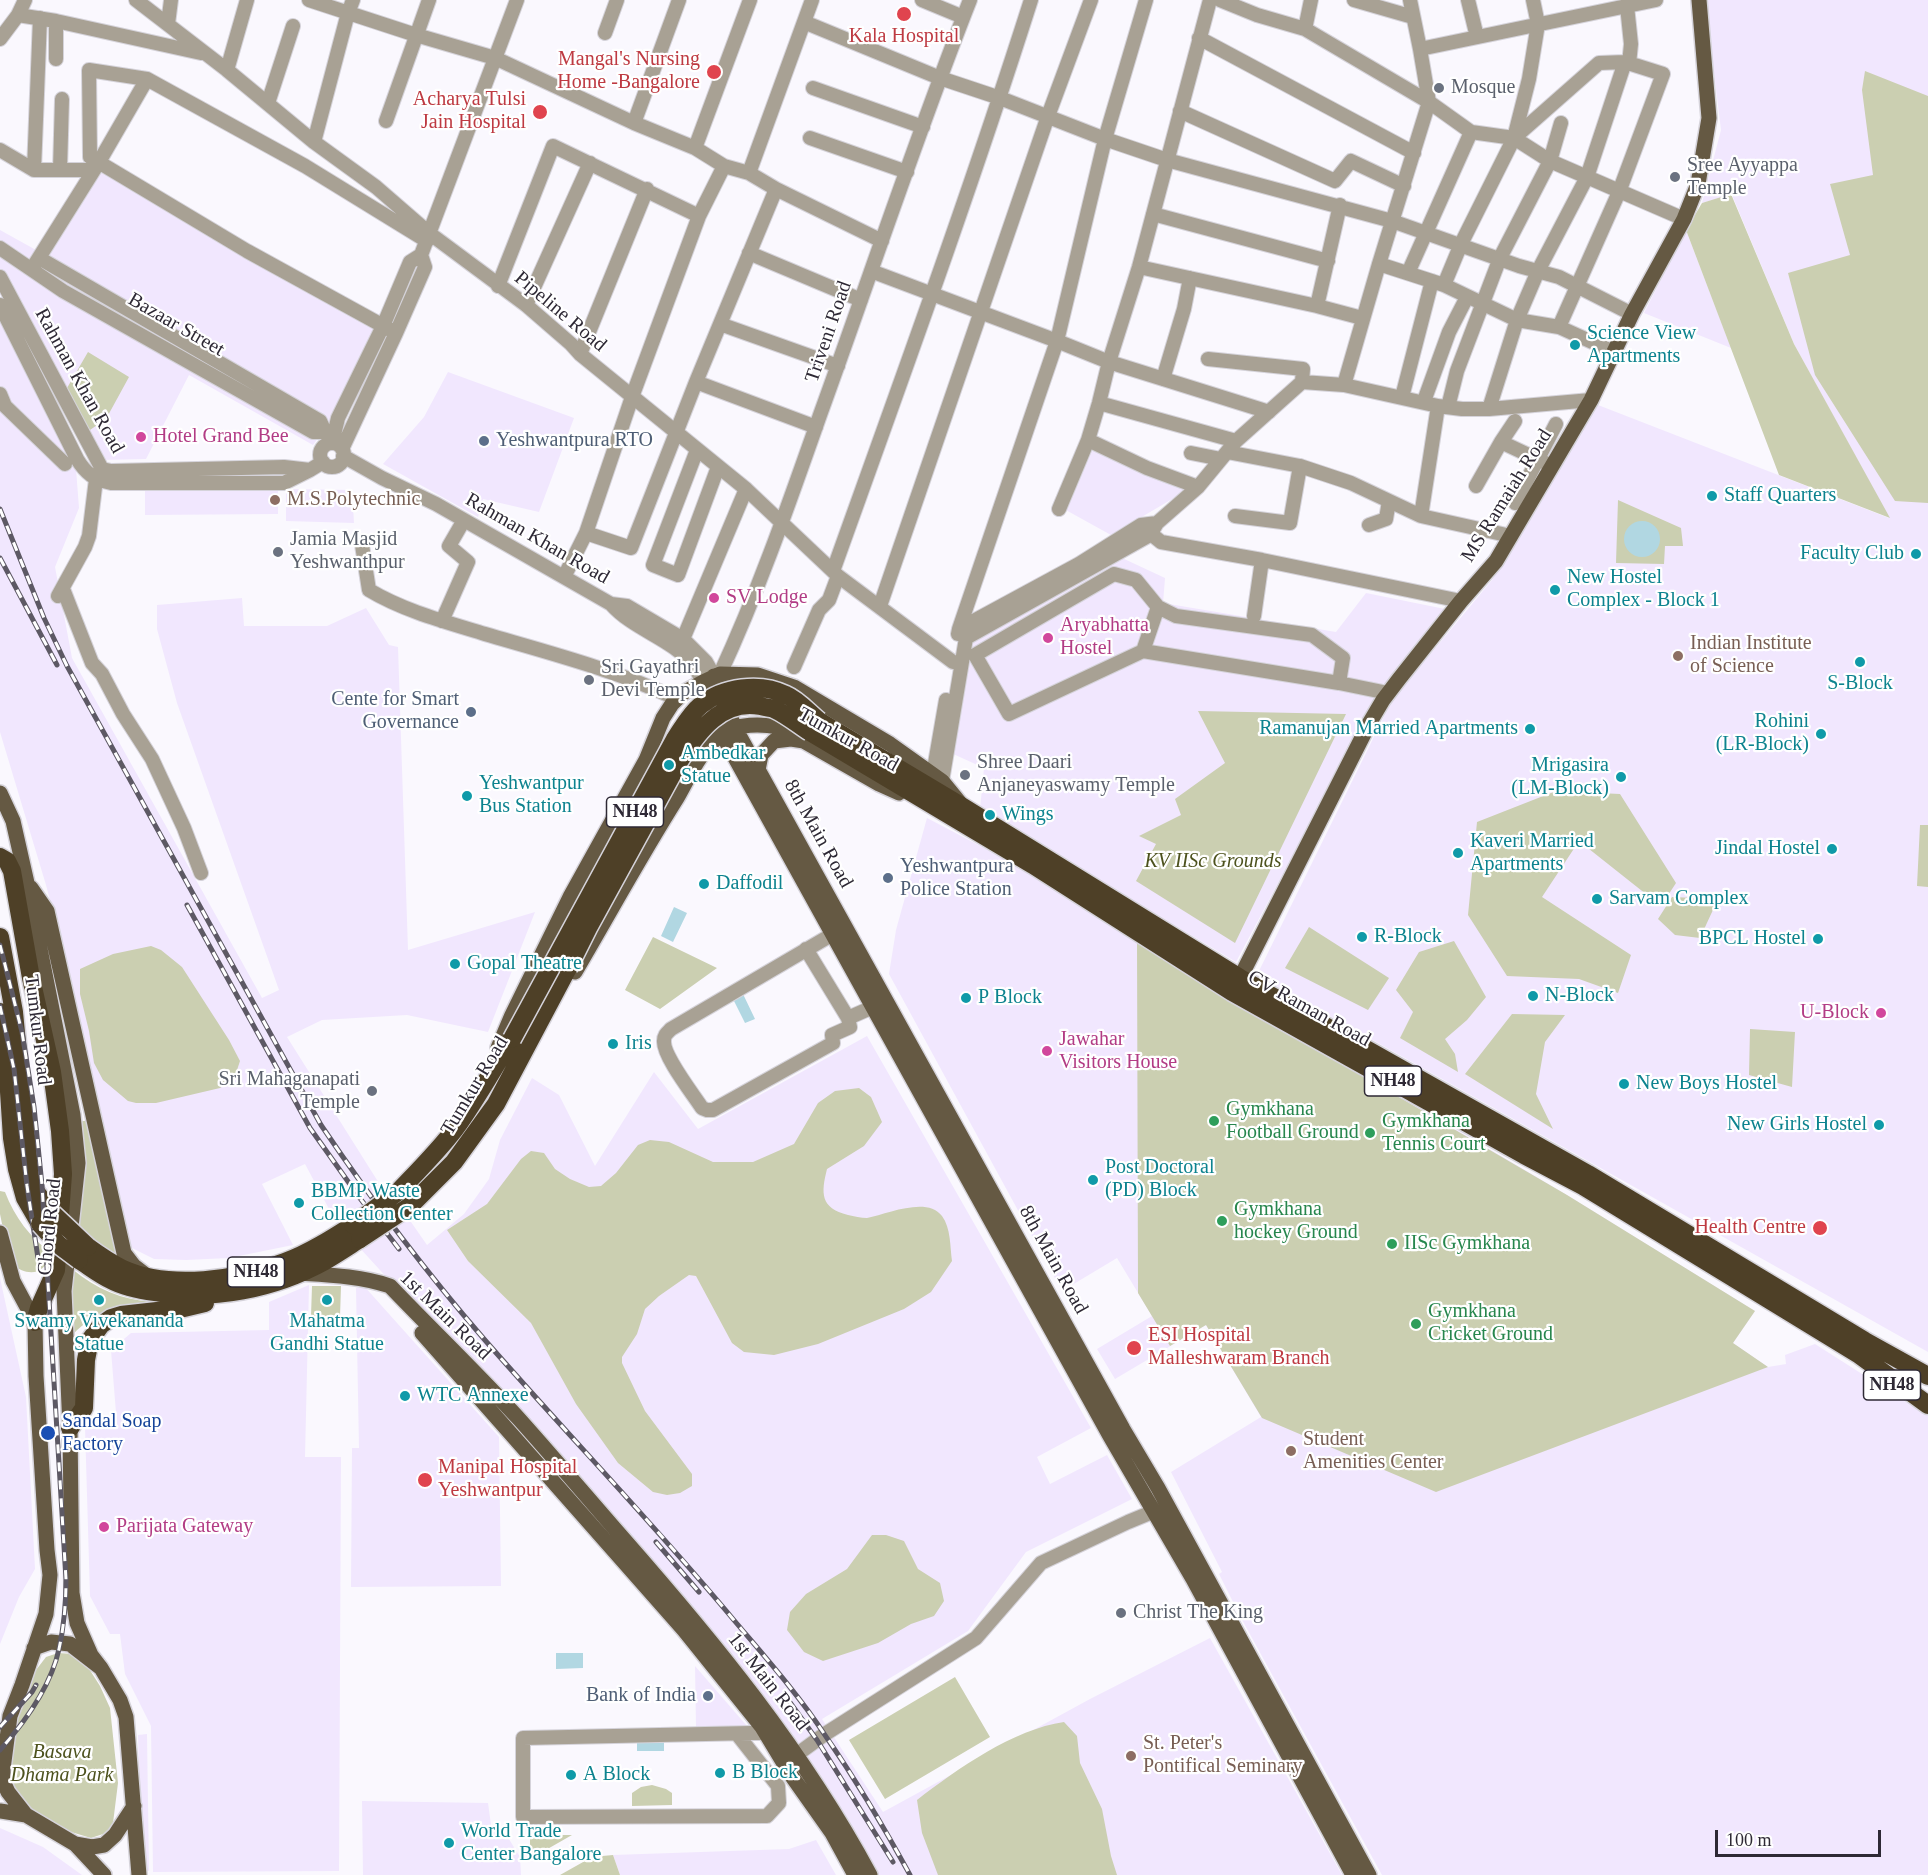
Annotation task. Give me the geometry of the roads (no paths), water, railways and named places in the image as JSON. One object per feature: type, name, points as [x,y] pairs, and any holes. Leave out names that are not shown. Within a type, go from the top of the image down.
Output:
[{"type":"highway","name":"NH48","points":[[500,1059],[675,739],[687,720],[701,705],[717,694],[735,689],[773,690],[788,695],[811,731]]},
{"type":"highway","name":"NH48","points":[[558,985],[680,759],[706,724],[722,712],[737,706],[754,705],[773,709],[811,731],[963,807]]},
{"type":"highway","name":"CV Raman Road","points":[[811,731],[1033,865],[1232,992],[1583,1186],[1861,1348]]},
{"type":"highway","name":"CV Raman Road","points":[[963,807],[1240,978],[1588,1174],[1861,1348]]},
{"type":"highway","points":[[0,857],[7,861],[12,871],[31,978],[52,1072],[60,1131],[63,1174],[56,1270],[35,1322]]},
{"type":"highway","name":"Tumkur Road","points":[[0,937],[14,1012],[30,1177],[47,1219]]},
{"type":"highway","name":"Tumkur Road","points":[[0,1012],[7,1060],[12,1138],[25,1198],[111,1281],[171,1295],[197,1296],[229,1294],[273,1282],[324,1261],[357,1232],[454,1162],[496,1104],[558,985]]},
{"type":"highway","name":"Tumkur Road","points":[[405,1198],[432,1156],[469,1110],[500,1059]]},
{"type":"highway","name":"Tumkur Road","points":[[84,1254],[148,1277],[184,1280],[222,1278],[257,1272],[357,1232]]},
{"type":"highway","points":[[70,1428],[84,1408],[86,1360],[90,1340],[101,1326],[111,1318],[121,1315],[184,1308],[229,1294]]},
{"type":"highway","name":"NH48","points":[[1861,1348],[1928,1376]]},
{"type":"highway","name":"NH48","points":[[1861,1348],[1919,1409],[1928,1414]]},
{"type":"highway","points":[[1861,1348],[1928,1387]]},
{"type":"highway","points":[[1861,1348],[1928,1405]]},
{"type":"main road","name":"MS Ramaiah Road","points":[[1240,978],[1370,722],[1388,693],[1496,561],[1511,536],[1545,463],[1591,400],[1632,314],[1684,219],[1698,184],[1709,118],[1699,0]]},
{"type":"main road","name":"Tumkur Road","points":[[712,677],[762,675],[794,687],[890,744],[938,778],[963,807]]},
{"type":"main road","points":[[500,1059],[498,1048],[512,1015],[570,897],[646,759],[663,718],[683,693],[712,677]]},
{"type":"main road","name":"8th Main Road","points":[[712,677],[728,731],[1116,1433]]},
{"type":"main road","points":[[789,731],[807,696]]},
{"type":"main road","name":"Tumkur Road","points":[[558,985],[570,979],[641,855],[704,753],[728,731],[765,724],[789,731],[811,731]]},
{"type":"main road","name":"8th Main Road","points":[[728,731],[758,770],[822,899],[833,934],[873,1007],[1369,1875]]},
{"type":"main road","points":[[758,770],[761,755],[774,741],[791,739],[811,731]]},
{"type":"main road","name":"Chord Road","points":[[0,793],[13,821],[73,1115],[78,1163],[64,1291],[70,1428],[72,1593],[77,1623],[91,1655],[101,1668]]},
{"type":"main road","points":[[27,883],[47,912],[124,1253],[134,1266],[148,1277]]},
{"type":"main road","points":[[0,1233],[13,1281],[35,1322],[46,1547],[50,1575],[46,1614],[10,1716],[3,1781],[8,1792],[26,1815],[56,1835],[75,1844],[92,1847],[104,1845],[115,1835],[134,1806]]},
{"type":"main road","points":[[297,1273],[373,1281]]},
{"type":"main road","name":"1st Main Road","points":[[373,1281],[390,1286],[519,1419],[665,1586],[752,1693],[855,1875]]},
{"type":"main road","name":"1st Main Road","points":[[373,1281],[400,1307],[684,1630],[791,1764],[836,1816],[870,1875]]},
{"type":"main road","name":"8th Main Road","points":[[1161,1509],[1353,1875]]},
{"type":"main road","points":[[34,1648],[51,1642],[70,1644],[101,1668],[120,1700],[126,1717],[139,1875]]},
{"type":"main road","points":[[0,1728],[10,1716]]},
{"type":"main road","points":[[0,1811],[26,1815]]},
{"type":"main road","points":[[75,1844],[104,1875]]},
{"type":"street","name":"Pipeline Road","points":[[136,0],[227,70],[314,142],[376,187],[428,237],[526,305],[580,354],[746,489],[836,573],[953,662]]},
{"type":"street","points":[[168,24],[171,0]]},
{"type":"street","points":[[227,70],[248,0]]},
{"type":"street","points":[[309,0],[351,6],[416,35],[495,58],[634,123],[695,148],[724,166],[749,172],[776,189],[882,241]]},
{"type":"street","points":[[386,121],[429,0]]},
{"type":"street","points":[[334,445],[338,418],[383,326],[410,262],[421,255],[518,0]]},
{"type":"street","points":[[605,33],[617,0]]},
{"type":"street","points":[[634,123],[679,0]]},
{"type":"street","points":[[695,148],[750,0]]},
{"type":"street","points":[[749,172],[812,0]]},
{"type":"street","name":"Triveni Road","points":[[712,677],[740,630],[782,524],[940,78],[970,0]]},
{"type":"street","points":[[794,667],[819,610],[829,600],[836,573],[1000,98],[1031,0]]},
{"type":"street","points":[[879,606],[1048,116],[1091,0]]},
{"type":"street","points":[[938,778],[953,662],[1057,340],[1105,139],[1146,0]]},
{"type":"street","points":[[1059,509],[1088,440],[1099,403],[1109,362],[1139,267],[1210,0]]},
{"type":"street","points":[[1220,0],[1257,15],[1305,29],[1429,102],[1471,132],[1514,138],[1550,161],[1684,219]]},
{"type":"street","points":[[1305,29],[1311,0]]},
{"type":"street","points":[[1354,0],[1413,17]]},
{"type":"street","points":[[1344,385],[1378,264],[1429,102],[1410,0]]},
{"type":"street","points":[[1468,0],[1477,37]]},
{"type":"street","points":[[1402,397],[1438,283],[1461,244],[1514,138],[1529,79],[1538,24],[1533,0]]},
{"type":"street","points":[[1420,49],[1538,24],[1594,6],[1627,6],[1656,0]]},
{"type":"street","points":[[0,38],[18,15],[21,1]]},
{"type":"street","points":[[931,2],[963,17]]},
{"type":"street","points":[[314,142],[351,6]]},
{"type":"street","points":[[1489,409],[1516,320],[1538,271],[1587,177],[1627,63],[1631,44],[1627,6]]},
{"type":"street","points":[[18,15],[204,53]]},
{"type":"street","points":[[34,170],[40,18]]},
{"type":"street","points":[[56,21],[57,59]]},
{"type":"street","points":[[804,22],[940,78],[1167,160],[1340,205],[1560,277],[1632,314]]},
{"type":"street","points":[[268,103],[293,26]]},
{"type":"street","points":[[1199,38],[1414,153]]},
{"type":"street","points":[[1514,138],[1599,63],[1627,63],[1662,74],[1619,192],[1559,327]]},
{"type":"street","points":[[396,333],[96,166],[90,157],[89,70],[147,79],[428,237]]},
{"type":"street","points":[[37,262],[147,79]]},
{"type":"street","points":[[813,88],[923,127]]},
{"type":"street","points":[[60,170],[62,99]]},
{"type":"street","points":[[1180,111],[1335,181],[1351,161],[1404,186]]},
{"type":"street","points":[[1421,516],[1443,406],[1500,258],[1550,161],[1562,123]]},
{"type":"street","points":[[1408,273],[1471,132]]},
{"type":"street","points":[[810,138],[907,172]]},
{"type":"street","points":[[498,286],[553,146],[647,189],[699,216]]},
{"type":"street","points":[[0,150],[34,170],[96,166]]},
{"type":"street","points":[[526,305],[590,163]]},
{"type":"street","points":[[564,577],[586,533],[632,397],[699,216],[724,166]]},
{"type":"street","points":[[580,354],[647,189]]},
{"type":"street","points":[[586,533],[631,548],[696,382],[776,189]]},
{"type":"street","points":[[1317,306],[1340,205]]},
{"type":"street","points":[[1153,214],[1328,261]]},
{"type":"street","points":[[0,240],[320,421],[334,445],[342,460],[336,466],[328,466],[320,458],[321,451],[334,445],[396,333],[425,267],[421,255]]},
{"type":"street","points":[[0,248],[63,291],[334,445]]},
{"type":"street","points":[[749,253],[861,300]]},
{"type":"street","points":[[1378,264],[1438,283],[1516,320],[1559,327],[1614,352]]},
{"type":"street","points":[[1139,267],[1362,318]]},
{"type":"street","points":[[871,271],[1057,340],[1109,362],[1269,412]]},
{"type":"street","name":"Rahman Khan Road","points":[[0,277],[102,469],[111,471],[284,467],[310,470]]},
{"type":"street","points":[[1163,379],[1184,309],[1190,278]]},
{"type":"street","name":"Rahman Khan Road","points":[[0,289],[95,475]]},
{"type":"street","points":[[1424,401],[1449,332],[1467,297]]},
{"type":"street","points":[[0,305],[84,471],[111,483],[284,483],[323,462]]},
{"type":"street","points":[[720,324],[838,366]]},
{"type":"street","points":[[938,778],[962,634],[1079,564],[1150,528],[1198,487],[1228,450],[1302,382],[1303,369],[1208,359]]},
{"type":"street","points":[[696,382],[816,427]]},
{"type":"street","points":[[1302,382],[1344,385],[1443,406],[1489,409],[1591,400]]},
{"type":"street","points":[[0,394],[4,406],[66,464]]},
{"type":"street","points":[[1099,403],[1228,450],[1299,466],[1352,483],[1421,516],[1511,536]]},
{"type":"street","points":[[1476,486],[1500,442],[1515,421]]},
{"type":"street","points":[[1515,503],[1545,463],[1556,424]]},
{"type":"street","points":[[1088,440],[1147,468],[1198,487]]},
{"type":"street","points":[[1500,442],[1545,463]]},
{"type":"street","name":"Rahman Khan Road","points":[[334,445],[611,604],[627,606],[683,639],[706,662]]},
{"type":"street","points":[[697,450],[653,565],[678,575],[718,467]]},
{"type":"street","points":[[1191,453],[1228,450]]},
{"type":"street","points":[[1235,516],[1290,523],[1299,466]]},
{"type":"street","points":[[95,475],[89,536],[60,592],[92,663],[102,674],[123,714],[152,759],[184,828],[201,873]]},
{"type":"street","points":[[683,639],[746,489]]},
{"type":"street","points":[[1369,525],[1386,519],[1389,501]]},
{"type":"street","points":[[442,621],[468,562],[449,546],[464,520]]},
{"type":"street","points":[[1150,528],[1161,542],[1262,560],[1461,601]]},
{"type":"street","points":[[362,545],[369,590],[383,598],[442,621],[602,668],[677,699]]},
{"type":"street","points":[[1254,616],[1262,560]]},
{"type":"street","points":[[1339,683],[1343,658],[1312,635],[1176,616],[1158,607],[1136,580],[1114,574],[975,655],[1009,714],[1143,651],[1388,693]]},
{"type":"street","points":[[611,604],[620,614],[678,651],[694,666],[712,677]]},
{"type":"street","points":[[1143,651],[1158,607]]},
{"type":"street","name":"8th Main Road","points":[[706,662],[712,677]]},
{"type":"street","points":[[806,949],[849,1018],[850,1027],[832,1035],[833,1043],[713,1110],[702,1108],[671,1061],[664,1047],[665,1034],[671,1029],[806,949],[833,934]]},
{"type":"street","points":[[849,1018],[873,1007]]},
{"type":"street","points":[[766,1733],[523,1738],[523,1816],[767,1816],[779,1803],[778,1786],[791,1764],[825,1734],[976,1638],[1041,1563],[1161,1509]]},
{"type":"street","points":[[737,1734],[778,1786]]},
{"type":"water","points":[[1642,521],[1655,526],[1660,539],[1655,552],[1642,557],[1629,552],[1624,539],[1629,526]]},
{"type":"water","points":[[674,907],[687,913],[673,942],[661,936]]},
{"type":"water","points":[[743,994],[755,1019],[745,1023],[733,999]]},
{"type":"water","points":[[556,1653],[583,1653],[583,1668],[556,1669]]},
{"type":"water","points":[[664,1738],[664,1751],[637,1751],[637,1739]]},
{"type":"railway","points":[[0,509],[44,618],[67,666],[321,1125],[399,1234],[462,1313],[672,1548],[792,1690],[848,1769],[910,1875]]},
{"type":"railway","points":[[0,558],[57,665]]},
{"type":"railway","points":[[187,905],[310,1128],[399,1249]]},
{"type":"railway","points":[[0,945],[22,1032],[34,1107],[42,1185],[66,1579],[59,1649],[50,1676],[36,1703],[0,1750]]},
{"type":"railway","points":[[0,1006],[14,1069],[27,1186],[38,1258]]},
{"type":"railway","points":[[656,1542],[699,1592]]},
{"type":"railway","points":[[0,1727],[36,1685]]},
{"type":"railway","points":[[789,1701],[817,1740],[893,1862]]},
{"type":"place","name":"Kala Hospital","points":[[904,14]]},
{"type":"place","name":"Mangal's Nursing Home -Bangalore","points":[[714,72]]},
{"type":"place","name":"Mosque","points":[[1439,88]]},
{"type":"place","name":"Acharya Tulsi Jain Hospital","points":[[540,112]]},
{"type":"place","name":"Sree Ayyappa Temple","points":[[1675,177]]},
{"type":"place","name":"Science View Apartments","points":[[1575,345]]},
{"type":"place","name":"Hotel Grand Bee","points":[[141,437]]},
{"type":"place","name":"Yeshwantpura RTO","points":[[484,441]]},
{"type":"place","name":"Staff Quarters","points":[[1712,496]]},
{"type":"place","name":"M.S.Polytechnic","points":[[275,500]]},
{"type":"place","name":"Jamia Masjid Yeshwanthpur","points":[[278,552]]},
{"type":"place","name":"Faculty Club","points":[[1916,554]]},
{"type":"place","name":"New Hostel Complex - Block 1","points":[[1555,590]]},
{"type":"place","name":"SV Lodge","points":[[714,598]]},
{"type":"place","name":"Aryabhatta Hostel","points":[[1048,638]]},
{"type":"place","name":"Indian Institute of Science","points":[[1678,656]]},
{"type":"place","name":"S-Block","points":[[1860,662]]},
{"type":"place","name":"Sri Gayathri Devi Temple","points":[[589,680]]},
{"type":"place","name":"Cente for Smart Governance","points":[[471,712]]},
{"type":"place","name":"Ramanujan Married Apartments","points":[[1530,729]]},
{"type":"place","name":"Rohini (LR-Block)","points":[[1821,734]]},
{"type":"place","name":"Ambedkar Statue","points":[[669,765]]},
{"type":"place","name":"Shree Daari Anjaneyaswamy Temple","points":[[965,775]]},
{"type":"place","name":"Mrigasira (LM-Block)","points":[[1621,777]]},
{"type":"place","name":"Yeshwantpur Bus Station","points":[[467,796]]},
{"type":"place","name":"Wings","points":[[990,815]]},
{"type":"place","name":"Jindal Hostel","points":[[1832,849]]},
{"type":"place","name":"Kaveri Married Apartments","points":[[1458,853]]},
{"type":"place","name":"Yeshwantpura Police Station","points":[[888,878]]},
{"type":"place","name":"Daffodil","points":[[704,884]]},
{"type":"place","name":"Sarvam Complex","points":[[1597,899]]},
{"type":"place","name":"R-Block","points":[[1362,937]]},
{"type":"place","name":"BPCL Hostel","points":[[1818,939]]},
{"type":"place","name":"Gopal Theatre","points":[[455,964]]},
{"type":"place","name":"N-Block","points":[[1533,996]]},
{"type":"place","name":"P Block","points":[[966,998]]},
{"type":"place","name":"U-Block","points":[[1881,1013]]},
{"type":"place","name":"Iris","points":[[613,1044]]},
{"type":"place","name":"Jawahar Visitors House","points":[[1047,1051]]},
{"type":"place","name":"New Boys Hostel","points":[[1624,1084]]},
{"type":"place","name":"Sri Mahaganapati Temple","points":[[372,1091]]},
{"type":"place","name":"Gymkhana Football Ground","points":[[1214,1121]]},
{"type":"place","name":"New Girls Hostel","points":[[1879,1125]]},
{"type":"place","name":"Gymkhana Tennis Court","points":[[1370,1133]]},
{"type":"place","name":"Post Doctoral (PD) Block","points":[[1093,1180]]},
{"type":"place","name":"BBMP Waste Collection Center","points":[[299,1203]]},
{"type":"place","name":"Gymkhana hockey Ground","points":[[1222,1221]]},
{"type":"place","name":"Health Centre","points":[[1820,1228]]},
{"type":"place","name":"IISc Gymkhana","points":[[1392,1244]]},
{"type":"place","name":"Swamy Vivekananda Statue","points":[[99,1300]]},
{"type":"place","name":"Mahatma Gandhi Statue","points":[[327,1300]]},
{"type":"place","name":"Gymkhana Cricket Ground","points":[[1416,1324]]},
{"type":"place","name":"ESI Hospital Malleshwaram Branch","points":[[1134,1348]]},
{"type":"place","name":"WTC Annexe","points":[[405,1396]]},
{"type":"place","name":"Sandal Soap Factory","points":[[48,1433]]},
{"type":"place","name":"Student Amenities Center","points":[[1291,1451]]},
{"type":"place","name":"Manipal Hospital Yeshwantpur","points":[[425,1480]]},
{"type":"place","name":"Parijata Gateway","points":[[104,1527]]},
{"type":"place","name":"Christ The King","points":[[1121,1613]]},
{"type":"place","name":"Bank of India","points":[[708,1696]]},
{"type":"place","name":"St. Peter's Pontifical Seminary","points":[[1131,1756]]},
{"type":"place","name":"B Block","points":[[720,1773]]},
{"type":"place","name":"A Block","points":[[571,1775]]},
{"type":"place","name":"World Trade Center Bangalore","points":[[449,1843]]},
{"type":"park label","name":"KV IISc Grounds","points":[[1213,862]]},
{"type":"park label","name":"Basava Dhama Park","points":[[62,1764]]}]
